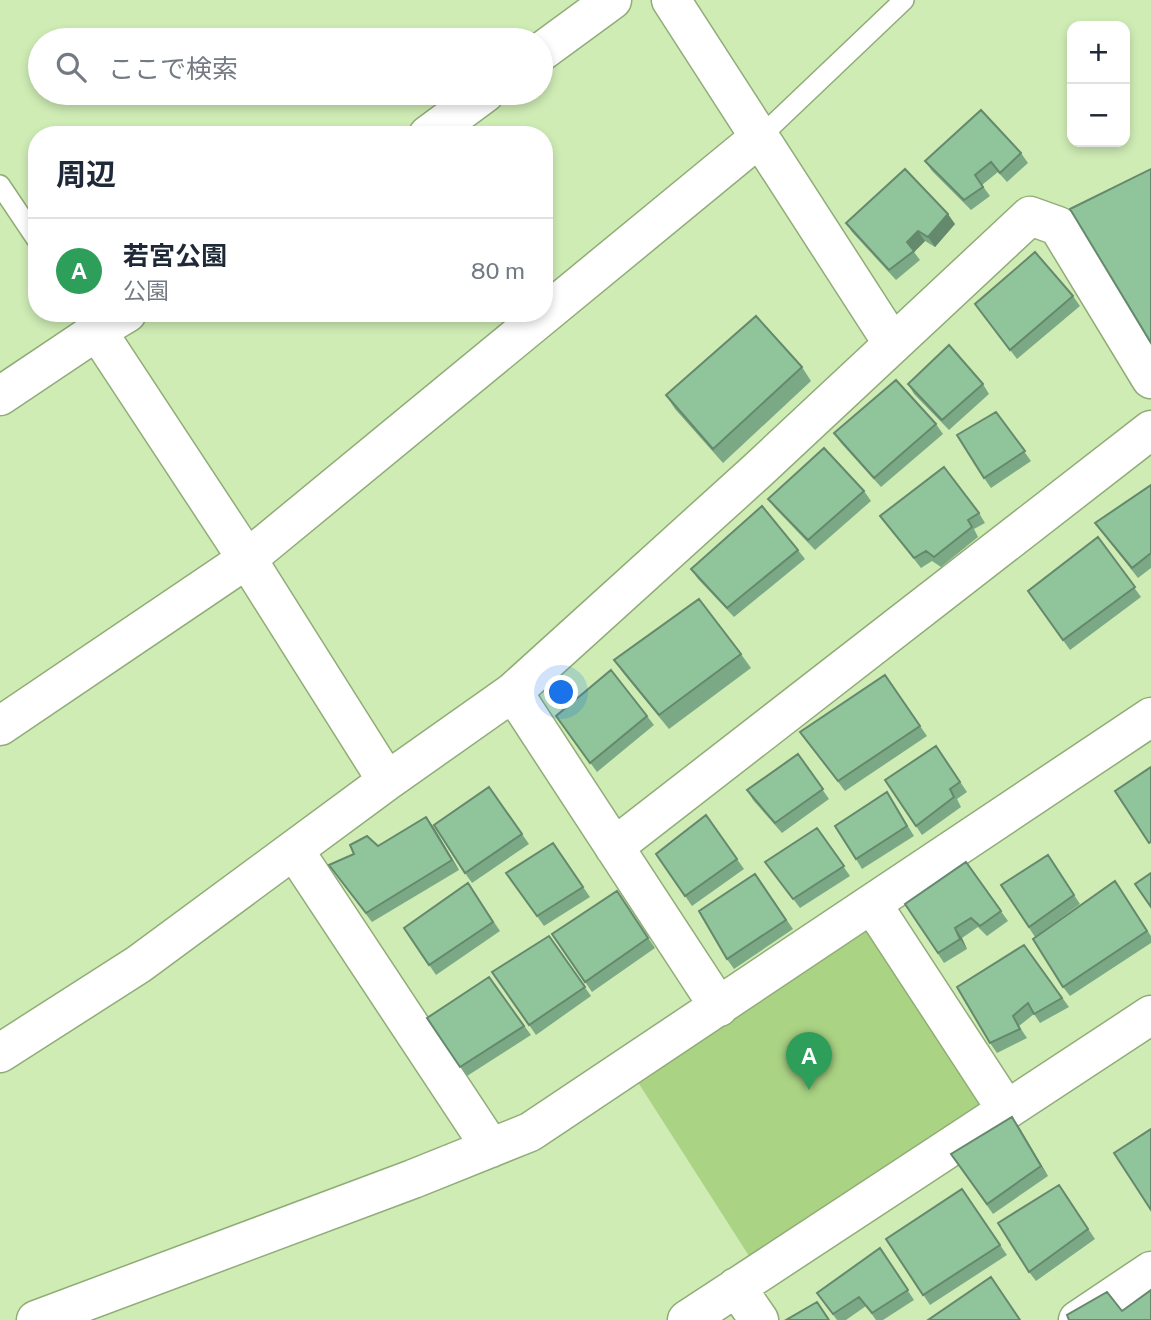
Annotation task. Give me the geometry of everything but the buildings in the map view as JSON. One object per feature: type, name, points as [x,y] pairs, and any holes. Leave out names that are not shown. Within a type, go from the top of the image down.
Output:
[{"type":"street","points":[[553,43],[612,0]]},
{"type":"street","points":[[671,0],[893,344]]},
{"type":"street","points":[[440,126],[469,105]]},
{"type":"street","points":[[553,307],[760,136]]},
{"type":"street","points":[[0,1053],[139,964],[387,781],[513,692],[757,471],[1030,216],[1058,226],[1151,379]]},
{"type":"street","points":[[0,396],[99,322]]},
{"type":"street","points":[[105,322],[247,559],[387,781]]},
{"type":"street","points":[[0,726],[247,559],[534,322]]},
{"type":"street","points":[[614,847],[1151,430]]},
{"type":"street","points":[[513,692],[719,1007]]},
{"type":"street","points":[[36,1320],[400,1184],[530,1132],[1151,717]]},
{"type":"street","points":[[294,850],[491,1148]]},
{"type":"street","points":[[872,904],[1006,1109]]},
{"type":"street","points":[[687,1320],[1151,1014]]},
{"type":"street","points":[[1078,1320],[1151,1271]]},
{"type":"street","points":[[736,1287],[759,1320]]},
{"type":"lane","points":[[760,136],[904,0]]},
{"type":"lane","points":[[0,185],[28,227]]},
{"type":"green space","points":[[866,920],[984,1103],[749,1256],[634,1076]]},
{"type":"place","name":"若宮公園","points":[[809,1090]]}]
